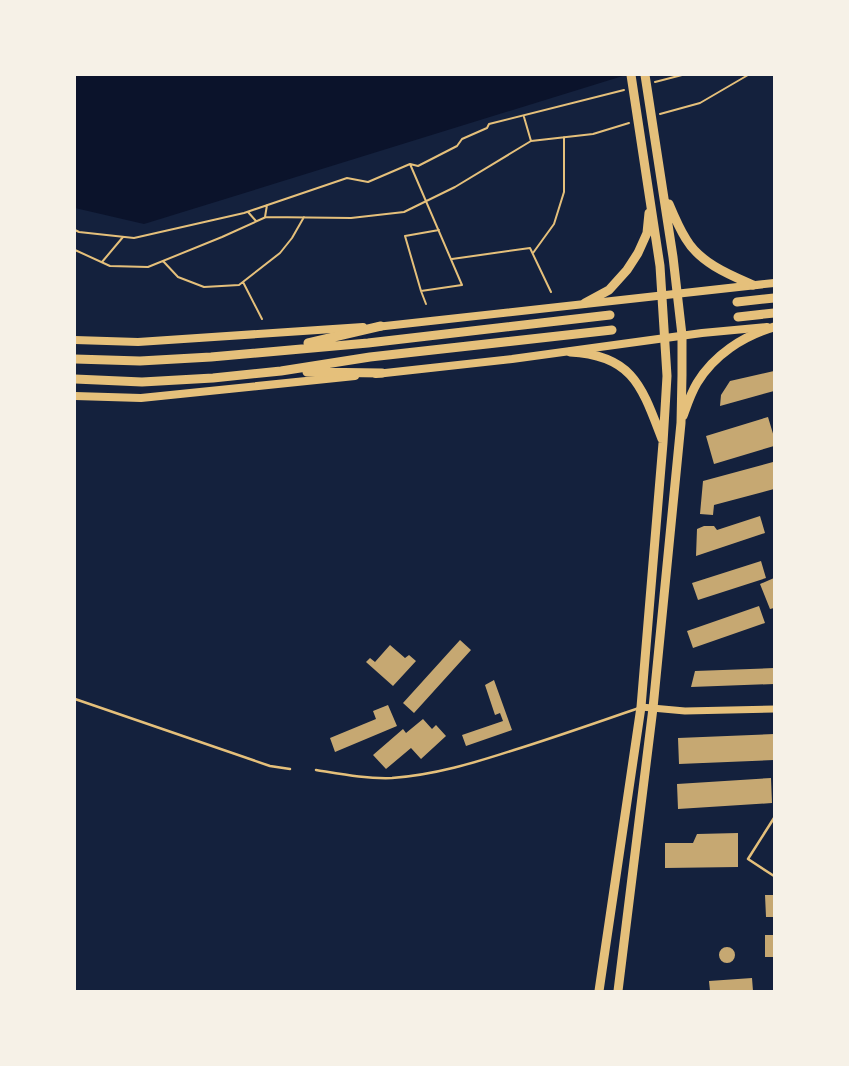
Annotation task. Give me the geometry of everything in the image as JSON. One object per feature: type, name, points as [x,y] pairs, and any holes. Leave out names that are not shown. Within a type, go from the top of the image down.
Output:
[{"type":"main road","points":[[599,991],[641,707],[667,376],[666,337],[659,260],[631,75]]},
{"type":"main road","points":[[618,991],[653,708],[680,423],[682,375],[682,336],[673,257],[645,75]]},
{"type":"main road","points":[[664,195],[687,241],[703,258],[724,273],[753,286]]},
{"type":"main road","points":[[585,303],[609,290],[627,270],[638,253],[647,232],[650,198]]},
{"type":"main road","points":[[75,340],[138,342],[381,326],[774,284]]},
{"type":"main road","points":[[737,302],[774,298]]},
{"type":"main road","points":[[738,317],[774,313]]},
{"type":"main road","points":[[75,358],[140,361],[212,357],[378,342],[610,315]]},
{"type":"main road","points":[[279,350],[381,326]]},
{"type":"main road","points":[[75,396],[141,398],[570,352],[666,337],[774,327]]},
{"type":"main road","points":[[680,423],[696,384],[722,353],[755,333],[774,327]]},
{"type":"main road","points":[[75,379],[142,382],[213,378],[282,371],[370,357],[612,330]]},
{"type":"main road","points":[[570,352],[591,353],[610,359],[630,373],[646,396],[663,443]]},
{"type":"main road","points":[[282,371],[382,373]]},
{"type":"street","points":[[641,707],[684,711],[774,709]]},
{"type":"lane","points":[[75,699],[270,766],[290,769]]},
{"type":"lane","points":[[316,770],[352,776],[390,778],[429,773],[477,762],[566,734],[641,707]]},
{"type":"lane","points":[[774,818],[748,859],[774,876]]},
{"type":"path","points":[[651,83],[682,75]]},
{"type":"path","points":[[655,116],[700,103],[748,75]]},
{"type":"path","points":[[75,230],[134,238],[248,212],[347,178],[368,182],[410,164],[418,166],[457,146],[462,138],[487,128],[490,124],[624,90]]},
{"type":"path","points":[[524,116],[531,140]]},
{"type":"path","points":[[75,250],[110,266],[148,267],[265,217],[351,218],[404,212],[455,187],[531,140],[593,134],[629,124]]},
{"type":"path","points":[[533,253],[554,224],[564,192],[564,137]]},
{"type":"path","points":[[410,164],[462,285],[421,291]]},
{"type":"path","points":[[265,217],[268,205]]},
{"type":"path","points":[[248,212],[256,221]]},
{"type":"path","points":[[163,261],[178,277],[204,287],[239,285],[280,253],[292,238],[304,217]]},
{"type":"path","points":[[426,304],[406,236],[439,230]]},
{"type":"path","points":[[102,262],[123,237]]},
{"type":"path","points":[[451,259],[530,248],[551,292]]},
{"type":"path","points":[[243,282],[262,319]]},
{"type":"water","points":[[75,75],[626,75],[144,224],[75,208]]},
{"type":"building","points":[[774,371],[774,391],[720,406],[721,395],[730,381]]},
{"type":"building","points":[[768,417],[774,437],[774,446],[714,464],[706,436]]},
{"type":"building","points":[[773,462],[774,489],[714,505],[713,515],[700,514],[703,481]]},
{"type":"building","points":[[760,516],[765,533],[696,556],[697,529],[704,526],[714,526],[717,530]]},
{"type":"building","points":[[761,561],[766,578],[698,600],[692,583]]},
{"type":"building","points":[[774,578],[774,608],[770,609],[760,584]]},
{"type":"building","points":[[759,606],[765,623],[693,648],[687,631]]},
{"type":"building","points":[[460,640],[471,650],[414,713],[403,703]]},
{"type":"building","points":[[390,645],[405,658],[409,655],[416,661],[393,686],[366,662],[370,658],[375,662]]},
{"type":"building","points":[[774,668],[774,684],[691,687],[695,671]]},
{"type":"building","points":[[494,680],[512,730],[466,746],[462,735],[503,721],[500,713],[495,715],[485,685]]},
{"type":"building","points":[[388,705],[397,726],[335,752],[330,738],[376,719],[373,711]]},
{"type":"building","points":[[423,719],[432,729],[436,725],[446,736],[421,759],[411,748],[386,769],[373,755],[403,729],[406,733]]},
{"type":"building","points":[[774,734],[774,760],[679,764],[678,738]]},
{"type":"building","points":[[771,778],[772,803],[678,809],[677,784]]},
{"type":"building","points":[[738,833],[738,867],[665,868],[665,843],[693,843],[697,834]]},
{"type":"building","points":[[765,895],[774,895],[774,917],[766,917]]},
{"type":"building","points":[[765,935],[774,935],[774,957],[765,957]]},
{"type":"building","points":[[727,947],[733,949],[735,955],[733,961],[727,963],[721,961],[719,955],[721,949]]},
{"type":"building","points":[[752,978],[753,991],[710,991],[709,981]]}]
